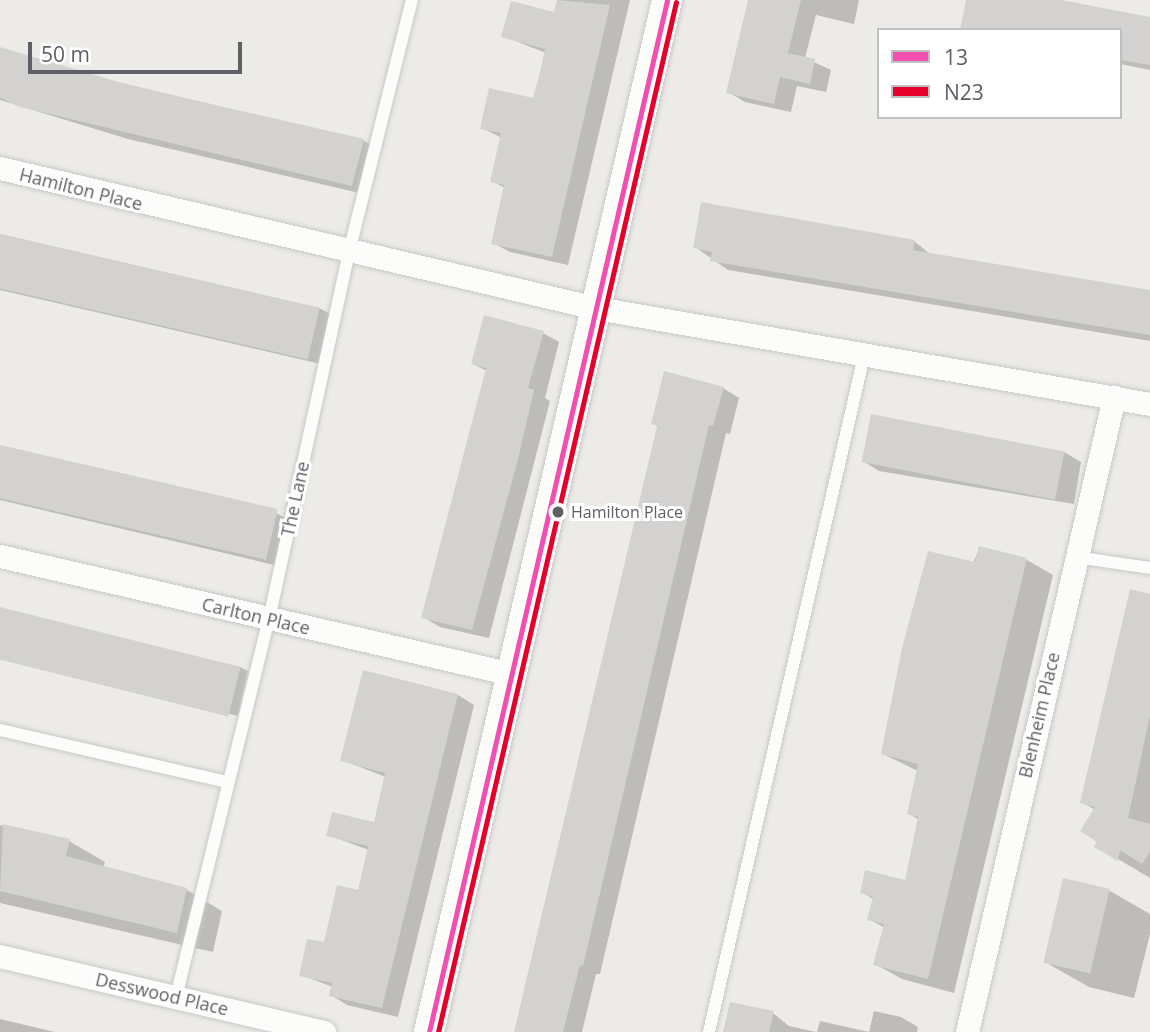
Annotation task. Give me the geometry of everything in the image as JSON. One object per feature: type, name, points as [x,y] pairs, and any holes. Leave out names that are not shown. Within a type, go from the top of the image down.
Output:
[{"type":"street","points":[[429,1032],[667,0]]},
{"type":"street","name":"Hamilton Place","points":[[0,168],[596,308],[1150,404]]},
{"type":"street","name":"Blenheim Place","points":[[967,1032],[1114,397]]},
{"type":"street","name":"Carlton Place","points":[[0,556],[512,674]]},
{"type":"street","name":"Desswood Place","points":[[0,956],[324,1032]]},
{"type":"lane","name":"The Lane","points":[[176,997],[269,619],[349,252],[412,0]]},
{"type":"lane","points":[[709,1032],[864,356]]},
{"type":"lane","points":[[1075,557],[1150,568]]},
{"type":"lane","points":[[0,730],[227,782]]},
{"type":"building","points":[[557,0],[610,5],[552,257],[491,244],[504,185],[490,182],[501,133],[480,129],[489,88],[533,98],[540,72],[545,49],[501,37],[511,1],[554,12]]},
{"type":"building","points":[[748,0],[801,0],[788,53],[815,59],[810,84],[780,77],[774,104],[726,93]]},
{"type":"building","points":[[966,0],[1061,0],[1150,17],[1150,65],[1122,60],[1122,28],[960,28]]},
{"type":"building","points":[[0,47],[132,86],[364,139],[352,186],[20,107],[0,98]]},
{"type":"building","points":[[701,202],[915,240],[913,250],[1150,290],[1150,335],[710,261],[712,252],[693,248]]},
{"type":"building","points":[[0,234],[320,308],[308,359],[0,288]]},
{"type":"building","points":[[484,315],[544,331],[528,388],[534,390],[518,459],[472,630],[421,618],[486,368],[471,364]]},
{"type":"building","points":[[664,371],[724,387],[713,426],[709,425],[583,966],[580,965],[563,1032],[514,1032],[657,426],[651,424]]},
{"type":"building","points":[[871,414],[1064,452],[1055,500],[862,462]]},
{"type":"building","points":[[0,445],[278,509],[266,560],[0,498]]},
{"type":"building","points":[[979,546],[1027,558],[928,979],[873,965],[884,924],[867,920],[873,897],[860,893],[865,870],[905,880],[918,817],[907,814],[918,764],[881,754],[902,648],[928,551],[975,562]]},
{"type":"building","points":[[1130,589],[1150,594],[1150,716],[1128,818],[1150,824],[1150,852],[1142,864],[1120,850],[1118,861],[1094,847],[1097,842],[1080,831],[1095,807],[1080,803]]},
{"type":"building","points":[[0,607],[241,667],[228,716],[0,660]]},
{"type":"building","points":[[363,670],[458,694],[382,1008],[329,996],[332,983],[299,976],[307,939],[324,942],[337,885],[358,890],[368,846],[326,836],[332,812],[374,822],[385,773],[340,761]]},
{"type":"building","points":[[3,824],[70,839],[66,856],[187,888],[177,933],[0,891]]},
{"type":"building","points":[[1063,878],[1110,889],[1090,974],[1043,963]]},
{"type":"building","points":[[730,1002],[774,1011],[769,1032],[723,1032]]},
{"type":"transit line","name":"13","points":[[429,1032],[667,0]]},
{"type":"transit line","name":"N23","points":[[438,1032],[676,2]]},
{"type":"place","name":"Hamilton Place","points":[[558,512]]}]
